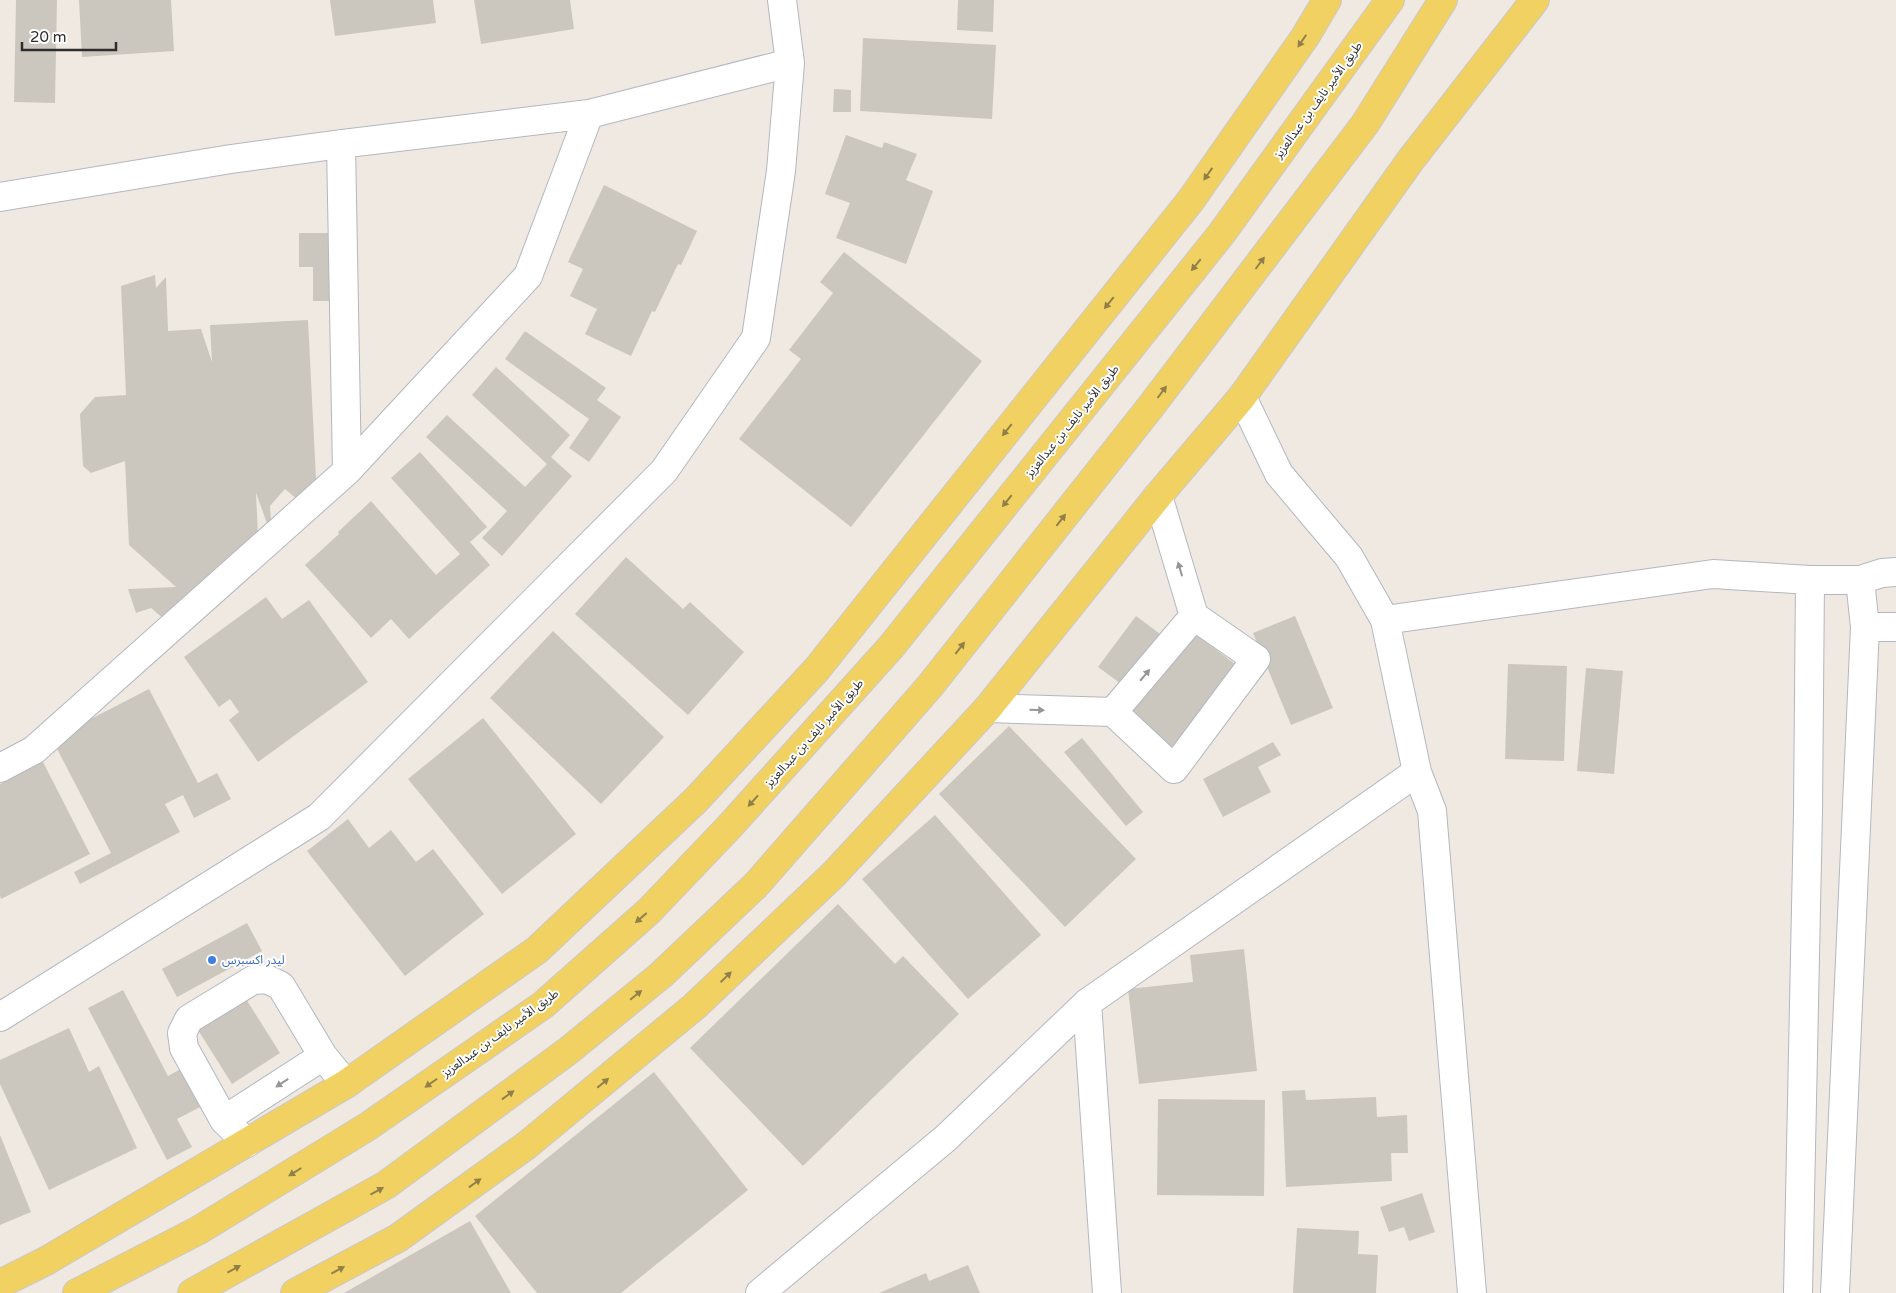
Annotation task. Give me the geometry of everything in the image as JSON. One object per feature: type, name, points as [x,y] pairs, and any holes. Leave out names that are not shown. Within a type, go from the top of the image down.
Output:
[{"type":"main road","points":[[0,1284],[46,1261],[346,1084],[537,950],[696,800],[817,669],[1191,200],[1300,45],[1327,0]]},
{"type":"main road","name":"طريق الأمير نايف بن عبدالعزيز","points":[[77,1293],[199,1230],[367,1127],[543,1004],[649,911],[730,826],[891,647],[1222,233],[1390,0]]},
{"type":"main road","points":[[192,1293],[386,1185],[568,1051],[661,975],[756,885],[930,686],[1152,405],[1364,124],[1443,0]]},
{"type":"main road","points":[[295,1293],[406,1232],[528,1145],[695,1006],[834,874],[988,708],[1158,496],[1242,397],[1410,161],[1535,0]]},
{"type":"street","points":[[0,1017],[319,817],[664,471],[756,338],[781,171],[790,63],[782,0]]},
{"type":"street","points":[[0,198],[222,161],[341,144],[589,114],[790,63]]},
{"type":"street","points":[[0,768],[34,750],[347,471],[528,276],[589,114]]},
{"type":"street","points":[[341,144],[347,471]]},
{"type":"street","points":[[1242,397],[1279,474],[1349,557],[1385,620],[1417,772],[1432,811],[1472,1293]]},
{"type":"street","points":[[988,708],[1113,712],[1174,769],[1256,659],[1194,616],[1158,496]]},
{"type":"street","points":[[1385,620],[1714,574],[1810,580],[1860,580],[1882,572],[1896,572]]},
{"type":"street","points":[[1798,1293],[1808,822],[1810,580]]},
{"type":"street","points":[[1835,1293],[1865,627],[1860,580]]},
{"type":"street","points":[[1113,712],[1194,616]]},
{"type":"street","points":[[1865,627],[1896,628]]},
{"type":"street","points":[[760,1293],[946,1138],[1087,1003],[1417,772]]},
{"type":"street","points":[[247,1144],[224,1120],[184,1048],[182,1033],[189,1019],[253,980],[268,979],[281,986],[323,1056],[346,1084]]},
{"type":"street","points":[[1087,1003],[1107,1293]]},
{"type":"street","points":[[224,1120],[323,1056]]},
{"type":"building","points":[[16,0],[57,0],[55,103],[14,102]]},
{"type":"building","points":[[79,0],[171,0],[174,51],[82,57]]},
{"type":"building","points":[[330,0],[433,0],[436,23],[335,36]]},
{"type":"building","points":[[474,0],[570,0],[574,29],[481,44]]},
{"type":"building","points":[[958,0],[994,0],[993,32],[957,30]]},
{"type":"building","points":[[863,38],[996,45],[992,119],[860,111]]},
{"type":"building","points":[[834,89],[851,90],[851,112],[833,112]]},
{"type":"building","points":[[846,135],[882,148],[884,142],[917,154],[906,180],[933,191],[906,264],[836,238],[850,203],[825,194]]},
{"type":"building","points":[[604,185],[697,231],[681,265],[678,264],[655,312],[652,311],[631,356],[585,334],[597,309],[570,296],[583,269],[568,262]]},
{"type":"building","points":[[299,233],[334,233],[334,301],[313,301],[313,267],[299,267]]},
{"type":"building","points":[[844,252],[982,361],[851,527],[739,439],[801,359],[789,350],[833,293],[820,282]]},
{"type":"building","points":[[155,275],[156,288],[166,277],[168,331],[201,329],[212,362],[210,325],[308,320],[316,479],[298,500],[285,489],[270,506],[272,537],[256,493],[258,535],[206,595],[186,596],[165,620],[151,608],[136,613],[128,589],[176,587],[129,545],[125,461],[91,473],[83,466],[80,414],[95,397],[126,395],[121,286]]},
{"type":"building","points":[[525,331],[606,388],[597,400],[621,417],[589,462],[569,448],[589,419],[505,359]]},
{"type":"building","points":[[496,367],[570,435],[551,457],[572,476],[502,556],[482,538],[507,511],[426,437],[447,415],[525,487],[547,464],[472,395]]},
{"type":"building","points":[[420,452],[487,527],[470,542],[490,565],[409,639],[391,619],[371,638],[305,565],[371,501],[436,575],[460,554],[391,478]]},
{"type":"building","points":[[626,557],[683,609],[690,602],[744,652],[688,715],[575,614]]},
{"type":"building","points":[[266,597],[282,619],[309,600],[368,682],[258,762],[229,720],[239,712],[230,699],[219,707],[184,657]]},
{"type":"building","points":[[1136,616],[1175,645],[1187,628],[1235,664],[1171,752],[1120,715],[1135,694],[1098,667]]},
{"type":"building","points":[[1295,616],[1333,708],[1291,725],[1253,633]]},
{"type":"building","points":[[553,631],[664,737],[601,804],[490,698]]},
{"type":"building","points":[[1508,664],[1567,666],[1564,761],[1505,759]]},
{"type":"building","points":[[1586,668],[1623,671],[1614,774],[1577,771]]},
{"type":"building","points":[[149,689],[198,783],[217,773],[231,799],[194,818],[183,795],[165,804],[180,832],[80,884],[74,872],[111,853],[52,739]]},
{"type":"building","points":[[483,718],[576,834],[502,894],[408,779]]},
{"type":"building","points":[[1009,726],[1136,859],[1065,927],[939,794]]},
{"type":"building","points":[[1082,738],[1143,812],[1126,826],[1064,752]]},
{"type":"building","points":[[1273,742],[1281,755],[1258,767],[1271,792],[1223,817],[1203,779]]},
{"type":"building","points":[[43,762],[90,854],[1,899],[0,784]]},
{"type":"building","points":[[935,815],[1041,935],[968,999],[862,879]]},
{"type":"building","points":[[348,819],[369,848],[391,830],[416,862],[433,849],[484,914],[405,976],[307,851]]},
{"type":"building","points":[[838,904],[895,964],[903,956],[959,1014],[803,1166],[690,1048]]},
{"type":"building","name":"ليدر اكسبرس","points":[[247,923],[262,951],[177,997],[162,969]]},
{"type":"building","points":[[1244,949],[1257,1071],[1139,1084],[1128,989],[1193,982],[1190,955]]},
{"type":"building","points":[[123,990],[168,1076],[188,1065],[208,1103],[177,1119],[192,1147],[167,1160],[88,1008]]},
{"type":"building","points":[[246,999],[280,1053],[232,1084],[198,1030]]},
{"type":"building","points":[[69,1028],[89,1072],[99,1066],[137,1148],[49,1190],[0,1084],[0,1060]]},
{"type":"building","points":[[654,1072],[748,1190],[621,1293],[537,1293],[475,1216]]},
{"type":"building","points":[[1305,1090],[1306,1100],[1376,1097],[1377,1117],[1407,1115],[1408,1153],[1391,1153],[1392,1181],[1286,1187],[1282,1091]]},
{"type":"building","points":[[1158,1099],[1265,1100],[1264,1196],[1157,1195]]},
{"type":"building","points":[[0,1135],[31,1212],[0,1225]]},
{"type":"building","points":[[1422,1193],[1435,1232],[1409,1241],[1404,1227],[1389,1232],[1380,1207]]},
{"type":"building","points":[[470,1221],[511,1293],[344,1293]]},
{"type":"building","points":[[1297,1228],[1359,1231],[1358,1254],[1378,1255],[1376,1293],[1293,1293]]},
{"type":"building","points":[[968,1265],[980,1293],[879,1293],[926,1273],[929,1281]]},
{"type":"place","name":"ليدر اكسبرس","points":[[212,960]]}]
